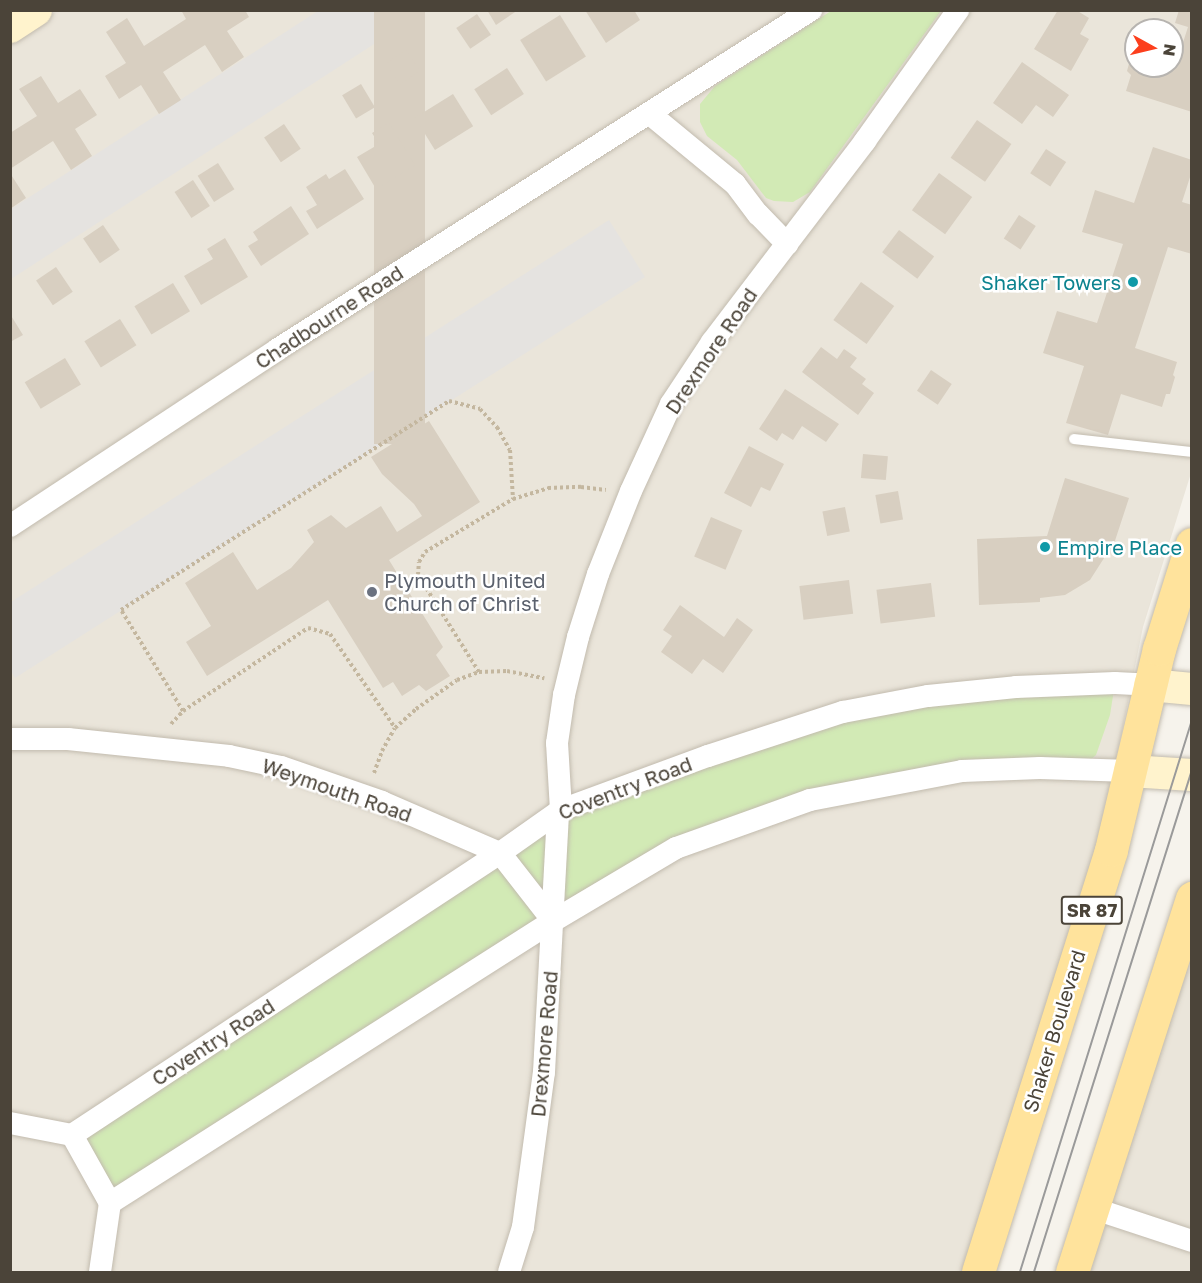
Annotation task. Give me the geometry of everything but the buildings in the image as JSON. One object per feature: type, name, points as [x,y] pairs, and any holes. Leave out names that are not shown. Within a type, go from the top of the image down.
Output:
[{"type":"main road","name":"Shaker Boulevard","points":[[978,1272],[1111,850],[1150,685],[1191,544]]},
{"type":"main road","points":[[1072,1272],[1191,898]]},
{"type":"street","points":[[10,27],[36,10]]},
{"type":"street","name":"Chadbourne Road","points":[[10,526],[288,343],[811,10]]},
{"type":"street","name":"Drexmore Road","points":[[509,1272],[522,1227],[544,1072],[559,811],[557,743],[564,695],[578,637],[598,574],[631,491],[671,404],[712,342],[787,244],[958,10]]},
{"type":"street","points":[[650,114],[735,184],[758,214],[787,244]]},
{"type":"street","name":"Coventry Road","points":[[72,1135],[500,853],[559,811],[708,756],[843,712],[928,696],[1016,687],[1115,683],[1191,689]]},
{"type":"street","name":"Weymouth Road","points":[[10,739],[68,739],[194,753],[281,767],[382,802],[500,853],[553,921]]},
{"type":"street","points":[[110,1203],[553,921],[676,848],[810,800],[962,771],[1040,768],[1191,775]]},
{"type":"street","points":[[10,1123],[72,1135],[110,1203],[100,1272]]},
{"type":"street","points":[[1092,1208],[1191,1241]]},
{"type":"lane","points":[[1074,439],[1191,452]]},
{"type":"path","points":[[183,711],[121,610],[449,401],[480,409],[497,427],[510,450],[513,499]]},
{"type":"path","points":[[479,672],[418,575],[419,562],[425,552],[513,499],[548,488],[581,487],[610,490]]},
{"type":"path","points":[[171,724],[183,711],[308,628],[330,634],[395,728]]},
{"type":"path","points":[[374,774],[382,751],[395,728],[457,680],[479,672],[507,671],[544,678]]},
{"type":"shaded area","points":[[58,10],[1191,11],[1191,473],[1143,627],[1100,841],[965,1272],[11,1272],[11,41]]},
{"type":"shaded area","points":[[318,11],[425,11],[11,279],[11,209]]},
{"type":"shaded area","points":[[609,220],[645,277],[15,678],[11,671],[11,602]]},
{"type":"shaded area","points":[[1191,935],[1191,1272],[1086,1272]]},
{"type":"green space","points":[[831,11],[941,11],[810,192],[793,202],[774,201],[766,198],[737,160],[707,136],[700,122],[700,104],[715,86]]},
{"type":"green space","points":[[1115,683],[1110,715],[1096,755],[1079,770],[1040,768],[810,800],[676,848],[110,1203],[72,1135],[558,812],[843,712]]},
{"type":"tram line","points":[[1020,1272],[1192,720]]},
{"type":"tram line","points":[[1034,1272],[1192,770]]},
{"type":"place","name":"Shaker Towers","points":[[1133,282]]},
{"type":"place","name":"Empire Place","points":[[1045,547]]},
{"type":"place","name":"Plymouth United Church of Christ","points":[[372,592]]}]
